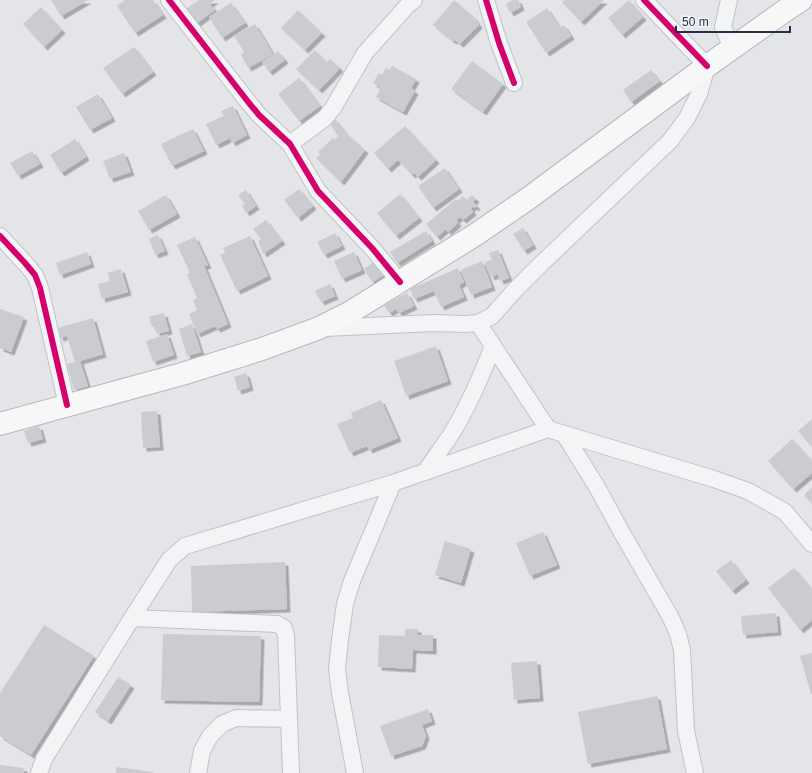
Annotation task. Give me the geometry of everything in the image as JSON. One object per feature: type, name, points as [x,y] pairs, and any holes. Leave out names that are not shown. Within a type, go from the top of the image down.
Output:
[{"type":"highway","points":[[0,424],[182,374],[262,349],[319,328],[350,313],[475,235],[529,198],[707,66],[801,0]]},
{"type":"street","points":[[290,144],[325,118],[333,108],[365,53],[414,0]]},
{"type":"street","points":[[486,0],[499,43],[514,83]]},
{"type":"street","points":[[319,328],[434,323],[465,324],[478,323],[492,316],[541,264],[670,141],[687,118],[699,94],[707,66],[644,0]]},
{"type":"street","points":[[729,0],[723,27],[732,48]]},
{"type":"street","points":[[178,3],[249,103],[259,115],[290,144],[318,191],[372,248],[400,282]]},
{"type":"street","points":[[0,236],[25,262],[37,281],[42,296],[67,405]]},
{"type":"street","points":[[478,323],[548,429]]},
{"type":"street","points":[[425,472],[457,423],[479,381],[493,346]]},
{"type":"street","points":[[39,773],[44,759],[169,560],[185,546],[393,483],[548,429],[714,479],[748,492],[785,512],[812,544]]},
{"type":"street","points":[[564,434],[670,616],[678,634],[682,650],[686,731],[695,773]]},
{"type":"street","points":[[355,773],[337,669],[340,640],[345,604],[352,581],[393,483]]},
{"type":"street","points":[[132,618],[277,624],[284,628],[286,636],[291,773]]},
{"type":"street","points":[[198,773],[202,751],[210,736],[222,724],[236,718],[289,719]]},
{"type":"building","points":[[51,0],[88,0],[61,16]]},
{"type":"building","points":[[125,0],[153,0],[163,15],[135,33],[117,6]]},
{"type":"building","points":[[199,0],[215,0],[210,4],[215,10],[197,23],[186,9]]},
{"type":"building","points":[[454,0],[474,17],[479,25],[460,44],[455,40],[453,41],[433,25]]},
{"type":"building","points":[[513,0],[518,0],[521,7],[510,13],[506,4]]},
{"type":"building","points":[[565,0],[604,0],[581,22],[562,2]]},
{"type":"building","points":[[629,0],[643,17],[622,35],[608,18]]},
{"type":"building","points":[[231,3],[245,23],[222,38],[209,17]]},
{"type":"building","points":[[41,7],[62,30],[44,47],[23,24]]},
{"type":"building","points":[[547,8],[560,28],[564,25],[571,36],[546,53],[526,22]]},
{"type":"building","points":[[298,10],[322,33],[305,50],[281,28]]},
{"type":"building","points":[[255,24],[273,54],[248,68],[241,55],[244,52],[234,36]]},
{"type":"building","points":[[134,47],[153,72],[122,94],[103,68]]},
{"type":"building","points":[[315,50],[327,62],[330,59],[340,68],[319,90],[296,69]]},
{"type":"building","points":[[278,51],[285,60],[269,72],[262,62]]},
{"type":"building","points":[[472,61],[503,84],[483,112],[451,89]]},
{"type":"building","points":[[392,66],[416,79],[411,88],[415,91],[403,112],[376,97],[381,88],[373,83],[379,73],[382,75],[386,68],[390,70]]},
{"type":"building","points":[[651,70],[660,81],[631,102],[623,90]]},
{"type":"building","points":[[299,78],[320,106],[299,121],[278,94]]},
{"type":"building","points":[[98,94],[112,118],[90,130],[76,107]]},
{"type":"building","points":[[233,106],[247,135],[232,143],[230,138],[216,145],[206,124],[224,116],[221,111]]},
{"type":"building","points":[[335,119],[345,132],[365,150],[341,182],[316,158],[320,155],[318,152],[333,138],[335,140],[338,136],[329,123]]},
{"type":"building","points":[[405,126],[436,160],[418,177],[414,173],[412,175],[398,160],[388,169],[374,153]]},
{"type":"building","points":[[193,129],[204,151],[172,166],[161,144]]},
{"type":"building","points":[[75,139],[86,157],[61,173],[50,155]]},
{"type":"building","points":[[32,151],[40,164],[18,176],[10,163]]},
{"type":"building","points":[[124,153],[131,172],[110,179],[103,161]]},
{"type":"building","points":[[445,168],[459,189],[433,208],[418,186]]},
{"type":"building","points":[[299,189],[313,206],[298,218],[284,200]]},
{"type":"building","points":[[246,190],[256,206],[246,213],[242,206],[245,204],[238,195]]},
{"type":"building","points":[[400,194],[419,218],[396,236],[377,213]]},
{"type":"building","points":[[166,195],[177,214],[149,230],[138,211]]},
{"type":"building","points":[[472,195],[476,199],[473,202],[477,206],[475,208],[473,206],[471,209],[473,212],[463,220],[460,217],[456,220],[458,223],[448,232],[446,229],[437,237],[426,224],[456,199],[457,201],[463,196],[467,200]]},
{"type":"building","points":[[266,220],[282,241],[263,254],[258,241],[261,239],[253,229]]},
{"type":"building","points":[[523,228],[533,245],[524,251],[513,234]]},
{"type":"building","points":[[426,231],[432,241],[397,263],[390,252]]},
{"type":"building","points":[[335,233],[342,246],[324,255],[317,242]]},
{"type":"building","points":[[158,235],[165,251],[155,255],[149,239]]},
{"type":"building","points":[[250,236],[268,276],[237,291],[220,255],[225,253],[223,248]]},
{"type":"building","points":[[195,237],[208,265],[204,266],[228,324],[217,329],[215,326],[197,334],[189,314],[197,310],[193,300],[197,298],[187,274],[190,273],[177,245]]},
{"type":"building","points":[[498,250],[509,278],[500,281],[498,274],[491,277],[485,262],[492,260],[489,253]]},
{"type":"building","points":[[87,252],[91,264],[60,275],[56,263]]},
{"type":"building","points":[[354,252],[362,270],[342,279],[334,261]]},
{"type":"building","points":[[375,261],[384,275],[372,282],[364,269]]},
{"type":"building","points":[[482,261],[492,287],[471,295],[461,270]]},
{"type":"building","points":[[458,268],[464,282],[459,285],[464,297],[441,307],[434,291],[414,299],[410,289]]},
{"type":"building","points":[[121,269],[128,292],[102,299],[98,284],[110,281],[108,273]]},
{"type":"building","points":[[330,284],[335,296],[321,302],[315,291]]},
{"type":"building","points":[[407,293],[414,306],[399,313],[396,309],[389,313],[384,305]]},
{"type":"building","points":[[0,309],[24,317],[11,352],[0,348]]},
{"type":"building","points":[[164,313],[169,331],[157,334],[155,327],[152,327],[149,317]]},
{"type":"building","points":[[93,318],[103,354],[80,361],[88,386],[74,390],[67,364],[75,362],[67,336],[60,338],[57,328]]},
{"type":"building","points":[[192,324],[201,352],[187,356],[179,329]]},
{"type":"building","points":[[167,334],[174,355],[153,362],[146,341]]},
{"type":"building","points":[[436,346],[448,381],[406,396],[394,361]]},
{"type":"building","points":[[246,373],[250,387],[238,391],[234,377]]},
{"type":"building","points":[[381,400],[398,438],[369,450],[367,446],[350,453],[337,424],[353,418],[351,413]]},
{"type":"building","points":[[157,411],[160,447],[143,448],[141,412]]},
{"type":"building","points":[[812,419],[812,445],[811,446],[798,431]]},
{"type":"building","points":[[39,426],[43,439],[28,443],[24,431]]},
{"type":"building","points":[[792,439],[812,461],[812,473],[793,489],[768,461]]},
{"type":"building","points":[[812,487],[812,504],[804,495]]},
{"type":"building","points":[[543,532],[557,565],[530,576],[516,543]]},
{"type":"building","points":[[445,541],[471,549],[461,583],[435,575]]},
{"type":"building","points":[[731,560],[746,580],[732,591],[716,571]]},
{"type":"building","points":[[285,562],[287,609],[192,612],[191,566]]},
{"type":"building","points":[[794,568],[812,590],[812,620],[800,630],[768,588]]},
{"type":"building","points":[[776,613],[778,632],[743,635],[741,616]]},
{"type":"building","points":[[44,625],[94,656],[31,755],[0,736],[0,693]]},
{"type":"building","points":[[405,629],[418,629],[418,635],[433,635],[433,651],[413,650],[412,669],[378,667],[379,635],[405,636]]},
{"type":"building","points":[[163,634],[261,636],[259,702],[161,700]]},
{"type":"building","points":[[812,653],[812,694],[811,694],[800,656]]},
{"type":"building","points":[[537,661],[540,698],[514,700],[511,663]]},
{"type":"building","points":[[118,677],[131,685],[108,721],[95,712]]},
{"type":"building","points":[[657,696],[667,749],[588,764],[578,712]]},
{"type":"building","points":[[428,709],[432,721],[422,725],[426,736],[422,746],[391,756],[380,726]]},
{"type":"building","points":[[0,765],[24,768],[23,773],[0,773]]},
{"type":"building","points":[[116,767],[153,772],[153,773],[116,773]]},
{"type":"cycle path","points":[[169,0],[259,115],[290,144],[318,191],[372,248],[400,282]]},
{"type":"cycle path","points":[[486,0],[499,43],[514,83]]},
{"type":"cycle path","points":[[644,0],[707,66]]},
{"type":"cycle path","points":[[0,236],[35,275],[40,288],[67,405]]}]
